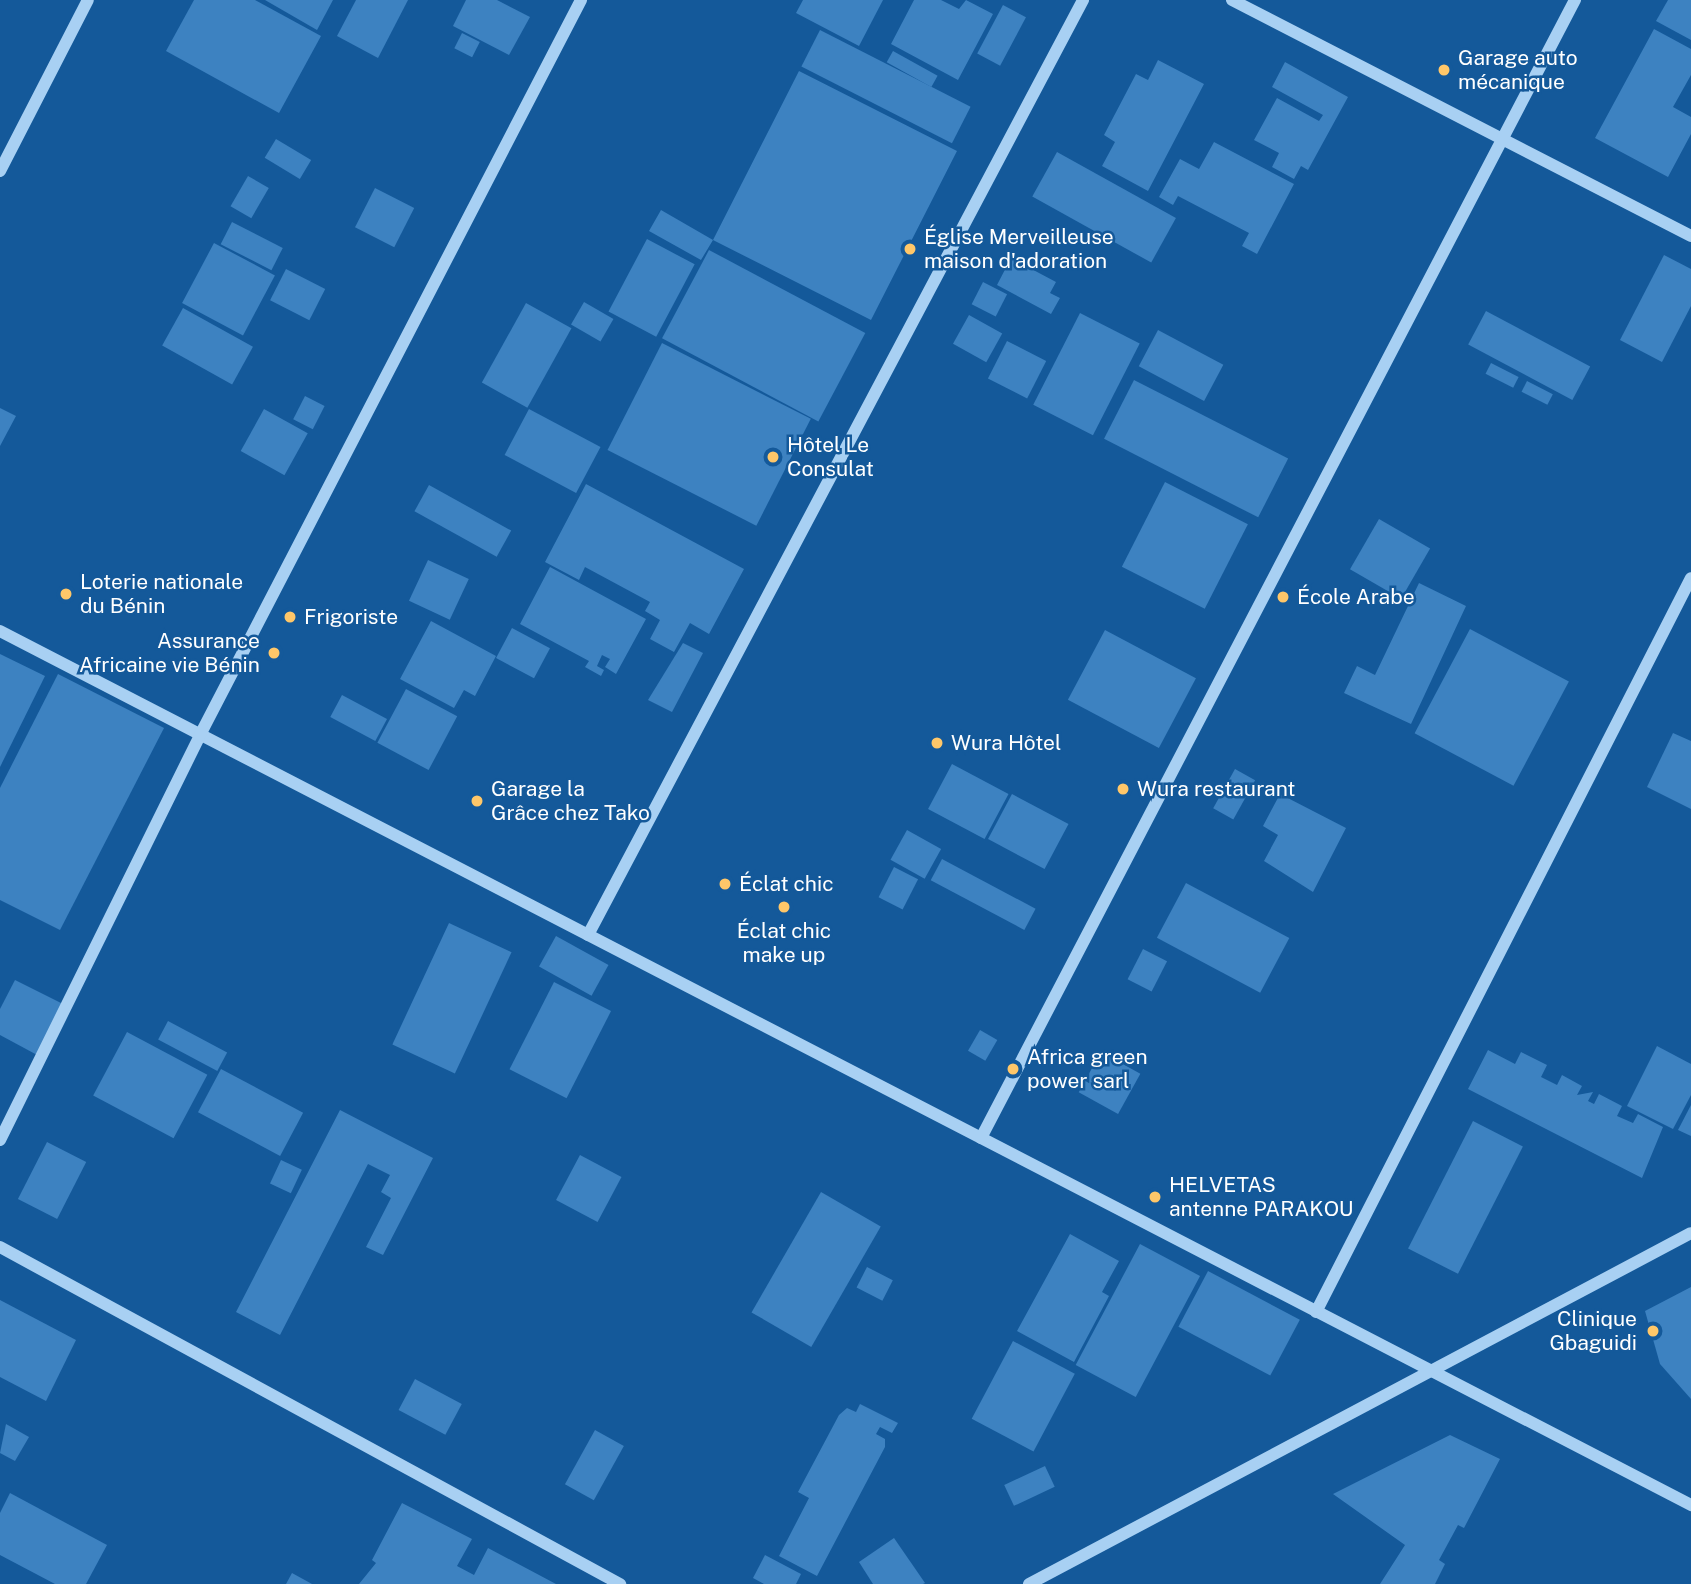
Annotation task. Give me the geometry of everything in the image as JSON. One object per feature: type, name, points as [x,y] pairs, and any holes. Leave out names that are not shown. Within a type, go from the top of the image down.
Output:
[{"type":"street","points":[[0,171],[88,0]]},
{"type":"street","points":[[0,1140],[200,735],[581,0]]},
{"type":"street","points":[[588,935],[1083,0]]},
{"type":"street","points":[[1232,0],[1691,236]]},
{"type":"street","points":[[981,1138],[1575,0]]},
{"type":"street","points":[[1316,1312],[1691,578]]},
{"type":"street","points":[[0,631],[1691,1505]]},
{"type":"street","points":[[1029,1584],[1435,1373],[1691,1233]]},
{"type":"street","points":[[0,1247],[620,1584]]},
{"type":"building","points":[[194,0],[255,0],[321,36],[279,113],[166,51]]},
{"type":"building","points":[[265,0],[333,0],[317,30]]},
{"type":"building","points":[[356,0],[408,0],[378,58],[337,36]]},
{"type":"building","points":[[466,0],[497,0],[530,17],[509,55],[453,26]]},
{"type":"building","points":[[803,0],[883,0],[859,46],[796,13]]},
{"type":"building","points":[[914,0],[941,0],[959,9],[966,0],[993,14],[958,80],[891,44]]},
{"type":"building","points":[[1668,0],[1691,0],[1691,40],[1656,21]]},
{"type":"building","points":[[1003,5],[1026,17],[1000,66],[977,54]]},
{"type":"building","points":[[1654,29],[1691,49],[1691,75],[1673,107],[1691,117],[1691,134],[1668,177],[1595,138]]},
{"type":"building","points":[[820,30],[971,107],[952,143],[801,67]]},
{"type":"building","points":[[462,33],[480,42],[472,57],[454,48]]},
{"type":"building","points":[[893,51],[938,76],[931,87],[887,62]]},
{"type":"building","points":[[1158,60],[1204,84],[1148,191],[1102,166],[1115,142],[1104,135],[1136,74],[1148,80]]},
{"type":"building","points":[[1285,62],[1348,97],[1308,170],[1301,166],[1294,179],[1272,167],[1279,153],[1254,140],[1277,98],[1319,121],[1323,115],[1272,87]]},
{"type":"building","points":[[799,71],[957,151],[871,320],[713,240]]},
{"type":"building","points":[[276,139],[311,160],[300,179],[265,158]]},
{"type":"building","points":[[1214,142],[1294,184],[1257,254],[1242,246],[1249,233],[1178,196],[1173,205],[1159,197],[1180,159],[1199,169]]},
{"type":"building","points":[[1057,152],[1176,218],[1151,263],[1032,197]]},
{"type":"building","points":[[248,176],[269,188],[251,218],[230,206]]},
{"type":"building","points":[[375,188],[414,208],[394,247],[355,227]]},
{"type":"building","points":[[661,210],[713,240],[701,260],[649,231]]},
{"type":"building","points":[[232,222],[283,248],[271,270],[221,244]]},
{"type":"building","points":[[647,239],[695,264],[656,337],[609,311]]},
{"type":"building","points":[[214,243],[275,275],[243,335],[182,303]]},
{"type":"building","points":[[709,250],[865,333],[818,421],[662,338]]},
{"type":"building","points":[[1664,255],[1691,269],[1691,306],[1662,362],[1620,340]]},
{"type":"building","points":[[1011,258],[1056,282],[1050,293],[1060,298],[1051,314],[997,285]]},
{"type":"building","points":[[286,269],[325,289],[309,320],[270,300]]},
{"type":"building","points":[[983,282],[1007,294],[996,317],[972,304]]},
{"type":"building","points":[[584,302],[613,319],[600,342],[571,325]]},
{"type":"building","points":[[526,303],[571,328],[527,408],[482,383]]},
{"type":"building","points":[[183,308],[253,347],[232,384],[162,346]]},
{"type":"building","points":[[1486,311],[1590,366],[1572,400],[1468,345]]},
{"type":"building","points":[[1080,313],[1140,343],[1093,435],[1033,405]]},
{"type":"building","points":[[969,315],[1002,333],[986,362],[953,344]]},
{"type":"building","points":[[1158,330],[1223,365],[1204,401],[1139,366]]},
{"type":"building","points":[[1007,341],[1046,361],[1027,398],[988,378]]},
{"type":"building","points":[[662,343],[811,419],[756,526],[608,450]]},
{"type":"building","points":[[1491,363],[1519,377],[1513,388],[1486,374]]},
{"type":"building","points":[[1134,380],[1288,459],[1258,517],[1104,439]]},
{"type":"building","points":[[1527,381],[1553,394],[1547,405],[1522,392]]},
{"type":"building","points":[[305,396],[325,406],[313,429],[293,419]]},
{"type":"building","points":[[0,408],[16,416],[0,446]]},
{"type":"building","points":[[264,409],[308,433],[284,475],[241,451]]},
{"type":"building","points":[[529,409],[601,447],[576,493],[505,455]]},
{"type":"building","points":[[1165,482],[1248,524],[1205,609],[1122,567]]},
{"type":"building","points":[[586,484],[744,569],[709,634],[690,623],[674,652],[650,639],[660,620],[645,611],[650,602],[585,567],[579,580],[545,562]]},
{"type":"building","points":[[429,485],[511,531],[497,557],[414,511]]},
{"type":"building","points":[[1379,519],[1430,548],[1401,599],[1350,569]]},
{"type":"building","points":[[428,560],[469,579],[450,620],[409,601]]},
{"type":"building","points":[[550,567],[646,619],[616,674],[605,667],[610,659],[602,655],[597,666],[604,670],[601,676],[585,667],[589,661],[520,624]]},
{"type":"building","points":[[1419,583],[1466,606],[1411,724],[1344,693],[1357,666],[1375,675]]},
{"type":"building","points":[[431,621],[496,656],[475,696],[464,690],[454,708],[400,679]]},
{"type":"building","points":[[512,628],[550,648],[534,678],[496,658]]},
{"type":"building","points":[[1470,629],[1569,682],[1513,786],[1415,733]]},
{"type":"building","points":[[1105,630],[1196,678],[1159,748],[1068,700]]},
{"type":"building","points":[[683,643],[703,653],[672,712],[648,700]]},
{"type":"building","points":[[0,654],[45,676],[0,767]]},
{"type":"building","points":[[58,674],[164,728],[60,930],[0,900],[0,788]]},
{"type":"building","points":[[406,689],[457,716],[429,770],[377,743]]},
{"type":"building","points":[[342,695],[387,719],[375,741],[330,717]]},
{"type":"building","points":[[1673,733],[1691,741],[1691,809],[1647,787]]},
{"type":"building","points":[[952,764],[1009,794],[985,839],[928,809]]},
{"type":"building","points":[[1235,769],[1255,780],[1233,820],[1213,808]]},
{"type":"building","points":[[1012,794],[1069,824],[1045,869],[988,839]]},
{"type":"building","points":[[1280,794],[1346,828],[1313,892],[1264,861],[1278,835],[1263,826]]},
{"type":"building","points":[[907,830],[941,849],[925,879],[891,860]]},
{"type":"building","points":[[942,859],[1036,909],[1024,930],[931,880]]},
{"type":"building","points":[[894,867],[918,879],[903,910],[879,897]]},
{"type":"building","points":[[1186,883],[1289,938],[1260,993],[1157,938]]},
{"type":"building","points":[[449,923],[512,952],[455,1074],[392,1044]]},
{"type":"building","points":[[556,936],[608,965],[592,996],[539,967]]},
{"type":"building","points":[[1143,949],[1167,961],[1152,992],[1128,979]]},
{"type":"building","points":[[15,980],[65,1005],[39,1056],[0,1035],[0,1009]]},
{"type":"building","points":[[554,982],[611,1011],[567,1098],[510,1069]]},
{"type":"building","points":[[168,1021],[227,1052],[217,1071],[158,1040]]},
{"type":"building","points":[[980,1030],[997,1040],[985,1061],[968,1051]]},
{"type":"building","points":[[127,1032],[207,1075],[174,1138],[93,1096]]},
{"type":"building","points":[[1657,1046],[1691,1064],[1691,1095],[1673,1129],[1627,1106]]},
{"type":"building","points":[[1488,1050],[1515,1064],[1521,1052],[1547,1065],[1541,1077],[1557,1085],[1562,1075],[1582,1086],[1577,1095],[1593,1092],[1588,1101],[1594,1104],[1599,1094],[1622,1106],[1617,1116],[1633,1123],[1638,1114],[1663,1127],[1642,1178],[1468,1089]]},
{"type":"building","points":[[1101,1052],[1140,1074],[1118,1114],[1079,1092]]},
{"type":"building","points":[[221,1069],[303,1113],[280,1156],[198,1112]]},
{"type":"building","points":[[1691,1105],[1691,1136],[1678,1130]]},
{"type":"building","points":[[340,1110],[433,1158],[383,1255],[366,1247],[391,1198],[381,1192],[390,1175],[368,1164],[280,1335],[236,1312]]},
{"type":"building","points":[[1473,1121],[1523,1146],[1458,1274],[1408,1248]]},
{"type":"building","points":[[47,1142],[86,1162],[57,1219],[18,1199]]},
{"type":"building","points":[[580,1155],[621,1177],[598,1222],[556,1200]]},
{"type":"building","points":[[281,1160],[302,1170],[291,1193],[270,1184]]},
{"type":"building","points":[[821,1192],[881,1226],[811,1347],[752,1312]]},
{"type":"building","points":[[1070,1234],[1119,1261],[1102,1292],[1109,1296],[1074,1362],[1017,1331]]},
{"type":"building","points":[[1140,1244],[1200,1276],[1136,1397],[1076,1365]]},
{"type":"building","points":[[867,1267],[893,1280],[882,1301],[857,1287]]},
{"type":"building","points":[[1208,1271],[1300,1320],[1270,1375],[1178,1327]]},
{"type":"building","points":[[1691,1287],[1691,1399],[1660,1364],[1645,1311]]},
{"type":"building","points":[[0,1300],[76,1340],[46,1401],[0,1377]]},
{"type":"building","points":[[1013,1341],[1075,1374],[1033,1452],[972,1419]]},
{"type":"building","points":[[415,1379],[462,1404],[445,1435],[399,1410]]},
{"type":"building","points":[[860,1404],[898,1423],[892,1433],[880,1427],[876,1434],[885,1439],[885,1447],[817,1576],[779,1556],[809,1498],[798,1492],[839,1415],[847,1408],[856,1412]]},
{"type":"building","points":[[6,1424],[29,1437],[15,1461],[0,1453]]},
{"type":"building","points":[[595,1430],[624,1446],[594,1500],[565,1484]]},
{"type":"building","points":[[1450,1435],[1500,1459],[1464,1528],[1458,1525],[1439,1560],[1445,1564],[1435,1584],[1380,1584],[1405,1545],[1333,1494]]},
{"type":"building","points":[[1045,1466],[1055,1487],[1014,1506],[1004,1485]]},
{"type":"building","points":[[10,1493],[107,1545],[86,1584],[55,1584],[0,1555],[0,1513]]},
{"type":"building","points":[[402,1503],[472,1539],[457,1566],[474,1575],[488,1548],[556,1584],[359,1584],[376,1563],[372,1560]]},
{"type":"building","points":[[894,1538],[925,1583],[873,1584],[859,1562]]},
{"type":"building","points":[[765,1555],[801,1574],[796,1584],[764,1584],[753,1578]]},
{"type":"building","points":[[292,1573],[312,1584],[286,1584]]},
{"type":"place","name":"Garage auto mécanique","points":[[1444,70]]},
{"type":"place","name":"Église Merveilleuse maison d'adoration","points":[[910,249]]},
{"type":"place","name":"Hôtel Le Consulat","points":[[773,457]]},
{"type":"place","name":"Loterie nationale du Bénin","points":[[66,594]]},
{"type":"place","name":"École Arabe","points":[[1283,597]]},
{"type":"place","name":"Frigoriste","points":[[290,617]]},
{"type":"place","name":"Assurance Africaine vie Bénin","points":[[274,653]]},
{"type":"place","name":"Wura Hôtel","points":[[937,743]]},
{"type":"place","name":"Wura restaurant","points":[[1123,789]]},
{"type":"place","name":"Garage la Grâce chez Tako","points":[[477,801]]},
{"type":"place","name":"Éclat chic","points":[[725,884]]},
{"type":"place","name":"Éclat chic make up","points":[[784,907]]},
{"type":"place","name":"Africa green power sarl","points":[[1013,1069]]},
{"type":"place","name":"HELVETAS antenne PARAKOU","points":[[1155,1197]]},
{"type":"place","name":"Clinique Gbaguidi","points":[[1653,1331]]}]
